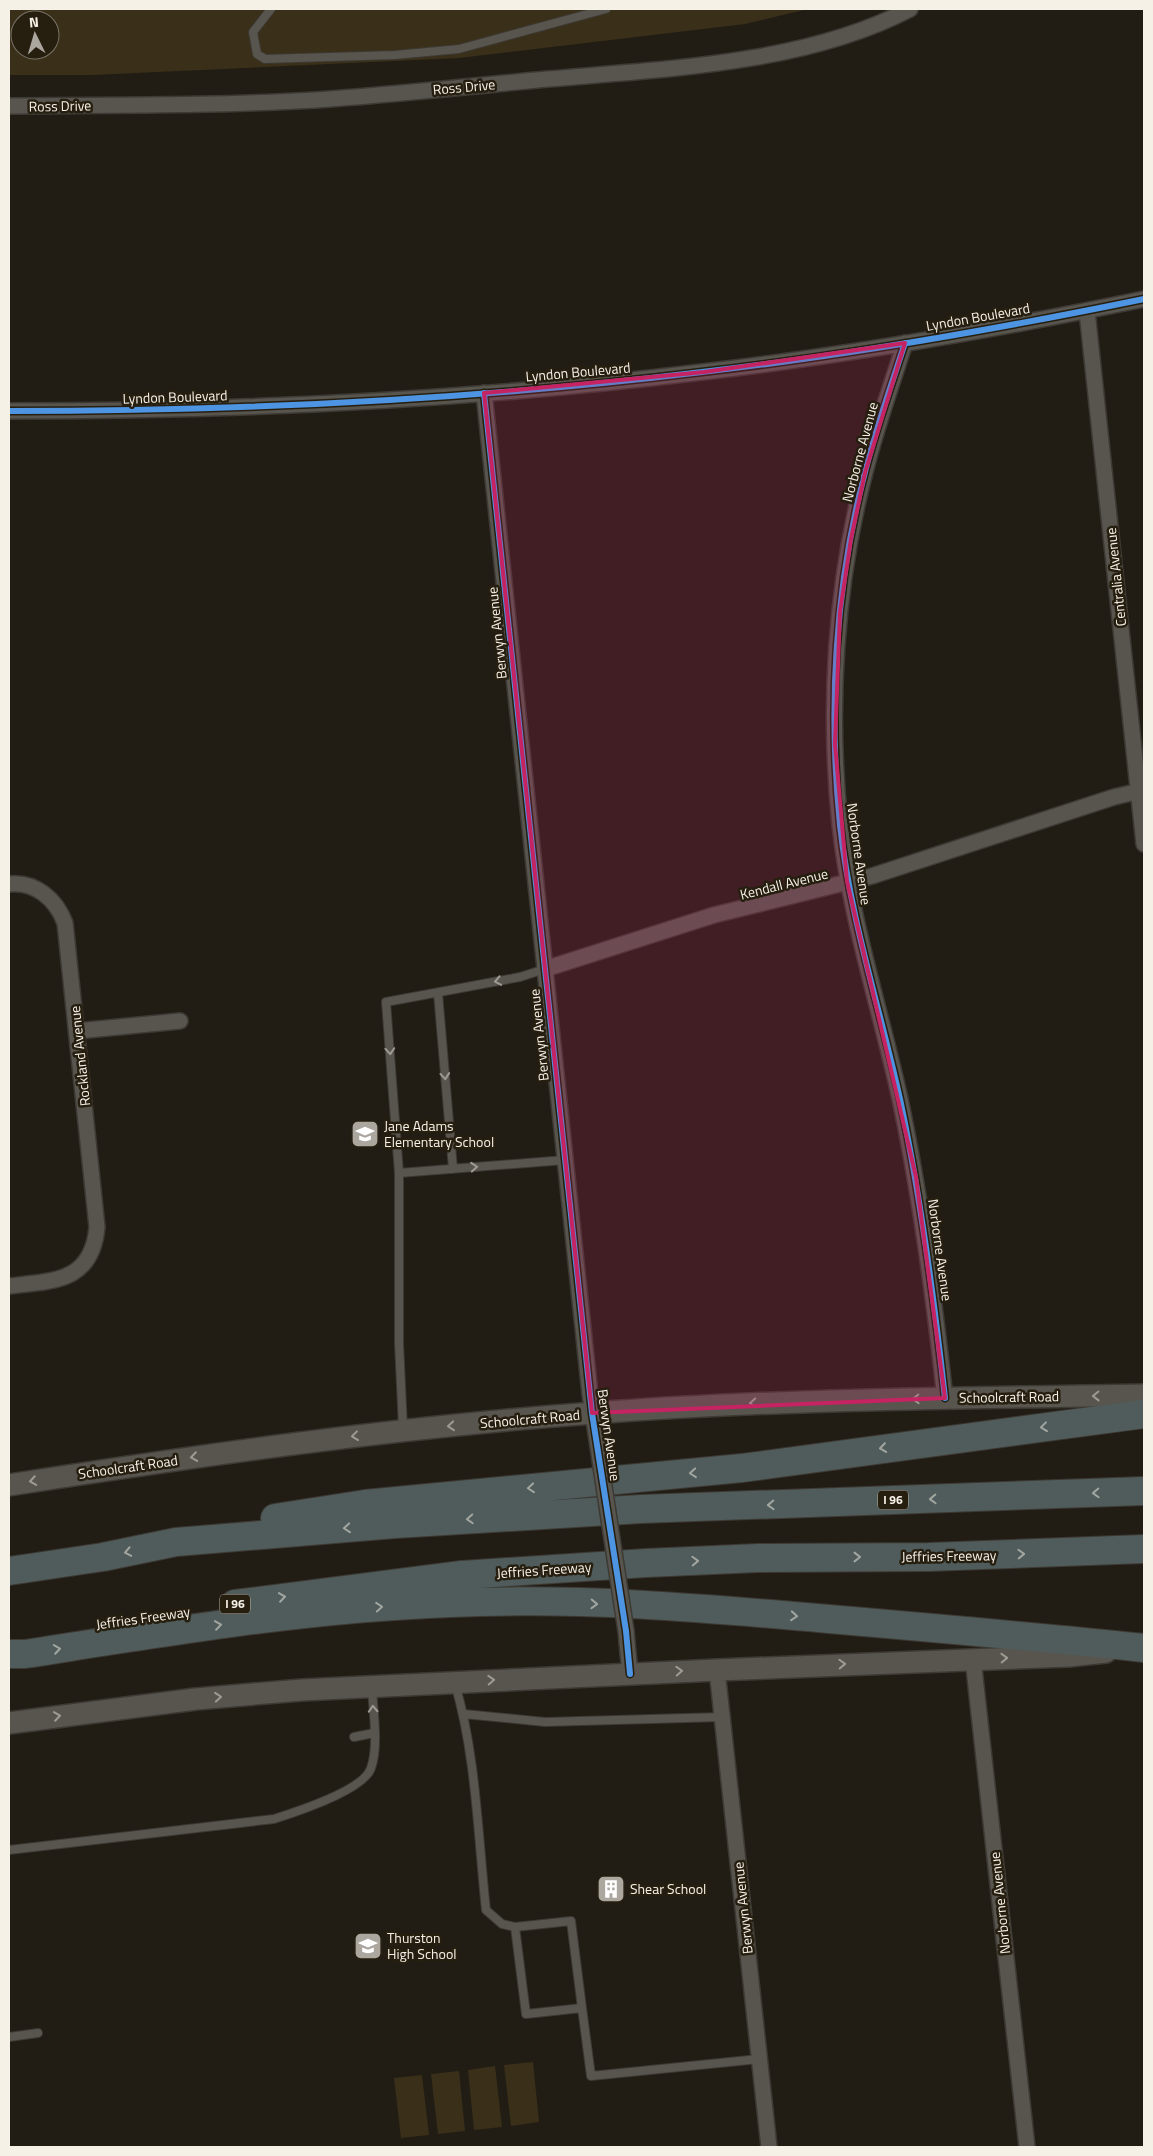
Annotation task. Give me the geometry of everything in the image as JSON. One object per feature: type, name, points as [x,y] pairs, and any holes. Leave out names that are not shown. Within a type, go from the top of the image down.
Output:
[{"type":"highway","points":[[176,1542],[282,1516],[365,1504],[742,1468],[1144,1414]]},
{"type":"highway","name":"I 96","points":[[9,1571],[176,1542],[396,1524],[641,1509],[1144,1491]]},
{"type":"highway","name":"Jeffries Freeway","points":[[9,1637],[287,1596],[462,1575],[758,1558],[929,1557],[1144,1549]]},
{"type":"highway","points":[[9,1654],[25,1654],[275,1617],[368,1608],[462,1602],[546,1602],[745,1611],[1144,1648]]},
{"type":"main road","name":"Schoolcraft Road","points":[[9,1485],[267,1447],[403,1430],[592,1413],[771,1402],[1144,1395]]},
{"type":"main road","points":[[9,1723],[196,1699],[372,1686],[1069,1656],[1144,1648]]},
{"type":"street","name":"Ross Drive","points":[[9,106],[167,105],[315,100],[663,69],[747,58],[814,44],[866,28],[910,9]]},
{"type":"street","name":"Lyndon Boulevard","points":[[9,411],[213,409],[338,403],[484,393],[704,372],[905,343],[1144,299]]},
{"type":"street","name":"Centralia Avenue","points":[[1087,311],[1142,790],[1144,844]]},
{"type":"street","name":"Norborne Avenue","points":[[905,343],[865,473],[850,539],[840,612],[835,675],[835,744],[840,825],[848,881],[899,1096],[916,1177],[933,1286],[945,1398]]},
{"type":"street","name":"Berwyn Avenue","points":[[484,393],[592,1413],[626,1631],[630,1674]]},
{"type":"street","name":"Kendall Avenue","points":[[545,968],[714,914],[910,864],[1114,797],[1142,790]]},
{"type":"street","name":"Rockland Avenue","points":[[9,884],[29,885],[42,891],[56,903],[62,912],[65,923],[98,1227],[96,1241],[86,1262],[68,1276],[56,1281],[9,1286]]},
{"type":"street","points":[[77,1031],[180,1021]]},
{"type":"street","name":"Norborne Avenue","points":[[973,1659],[1027,2147]]},
{"type":"street","name":"Berwyn Avenue","points":[[717,1670],[769,2147]]},
{"type":"lane","points":[[271,9],[252,32],[257,54],[265,59],[395,55],[459,49],[606,9]]},
{"type":"lane","points":[[403,1430],[399,1344],[399,1172],[386,1002],[520,977],[545,968]]},
{"type":"lane","points":[[438,993],[453,1169]]},
{"type":"lane","points":[[399,1172],[565,1160]]},
{"type":"lane","points":[[455,1682],[464,1714],[486,1910],[502,1924],[515,1927],[571,1921],[591,2076],[759,2059]]},
{"type":"lane","points":[[9,1850],[274,1819],[297,1812],[350,1789],[371,1770],[375,1750],[372,1686]]},
{"type":"lane","points":[[464,1714],[545,1722],[722,1717]]},
{"type":"lane","points":[[354,1736],[374,1733]]},
{"type":"lane","points":[[515,1927],[526,2014],[582,2008]]},
{"type":"lane","points":[[9,2037],[38,2033]]},
{"type":"highlighted area","points":[[905,343],[865,473],[851,539],[840,612],[835,744],[847,881],[916,1177],[945,1398],[592,1413],[484,393],[704,372]]},
{"type":"shaded area","points":[[9,9],[808,9],[745,24],[459,58],[92,75],[9,75]]},
{"type":"shaded area","points":[[533,2062],[539,2122],[511,2126],[504,2065]]},
{"type":"shaded area","points":[[495,2066],[502,2127],[474,2130],[468,2070]]},
{"type":"shaded area","points":[[459,2071],[465,2131],[438,2134],[431,2074]]},
{"type":"shaded area","points":[[422,2075],[429,2135],[401,2138],[394,2078]]},
{"type":"cycle path","points":[[9,411],[182,409],[356,402],[443,397],[616,382],[868,349],[979,331],[1144,299]]},
{"type":"cycle path","points":[[905,343],[869,456],[847,559],[837,647],[835,692],[836,781],[845,860],[858,929],[908,1136],[926,1248],[945,1398]]},
{"type":"cycle path","points":[[484,393],[592,1413],[626,1631],[630,1674]]},
{"type":"place","name":"Jane Adams Elementary School","points":[[365,1134]]},
{"type":"place","name":"Shear School","points":[[611,1889]]},
{"type":"place","name":"Thurston High School","points":[[368,1946]]}]
